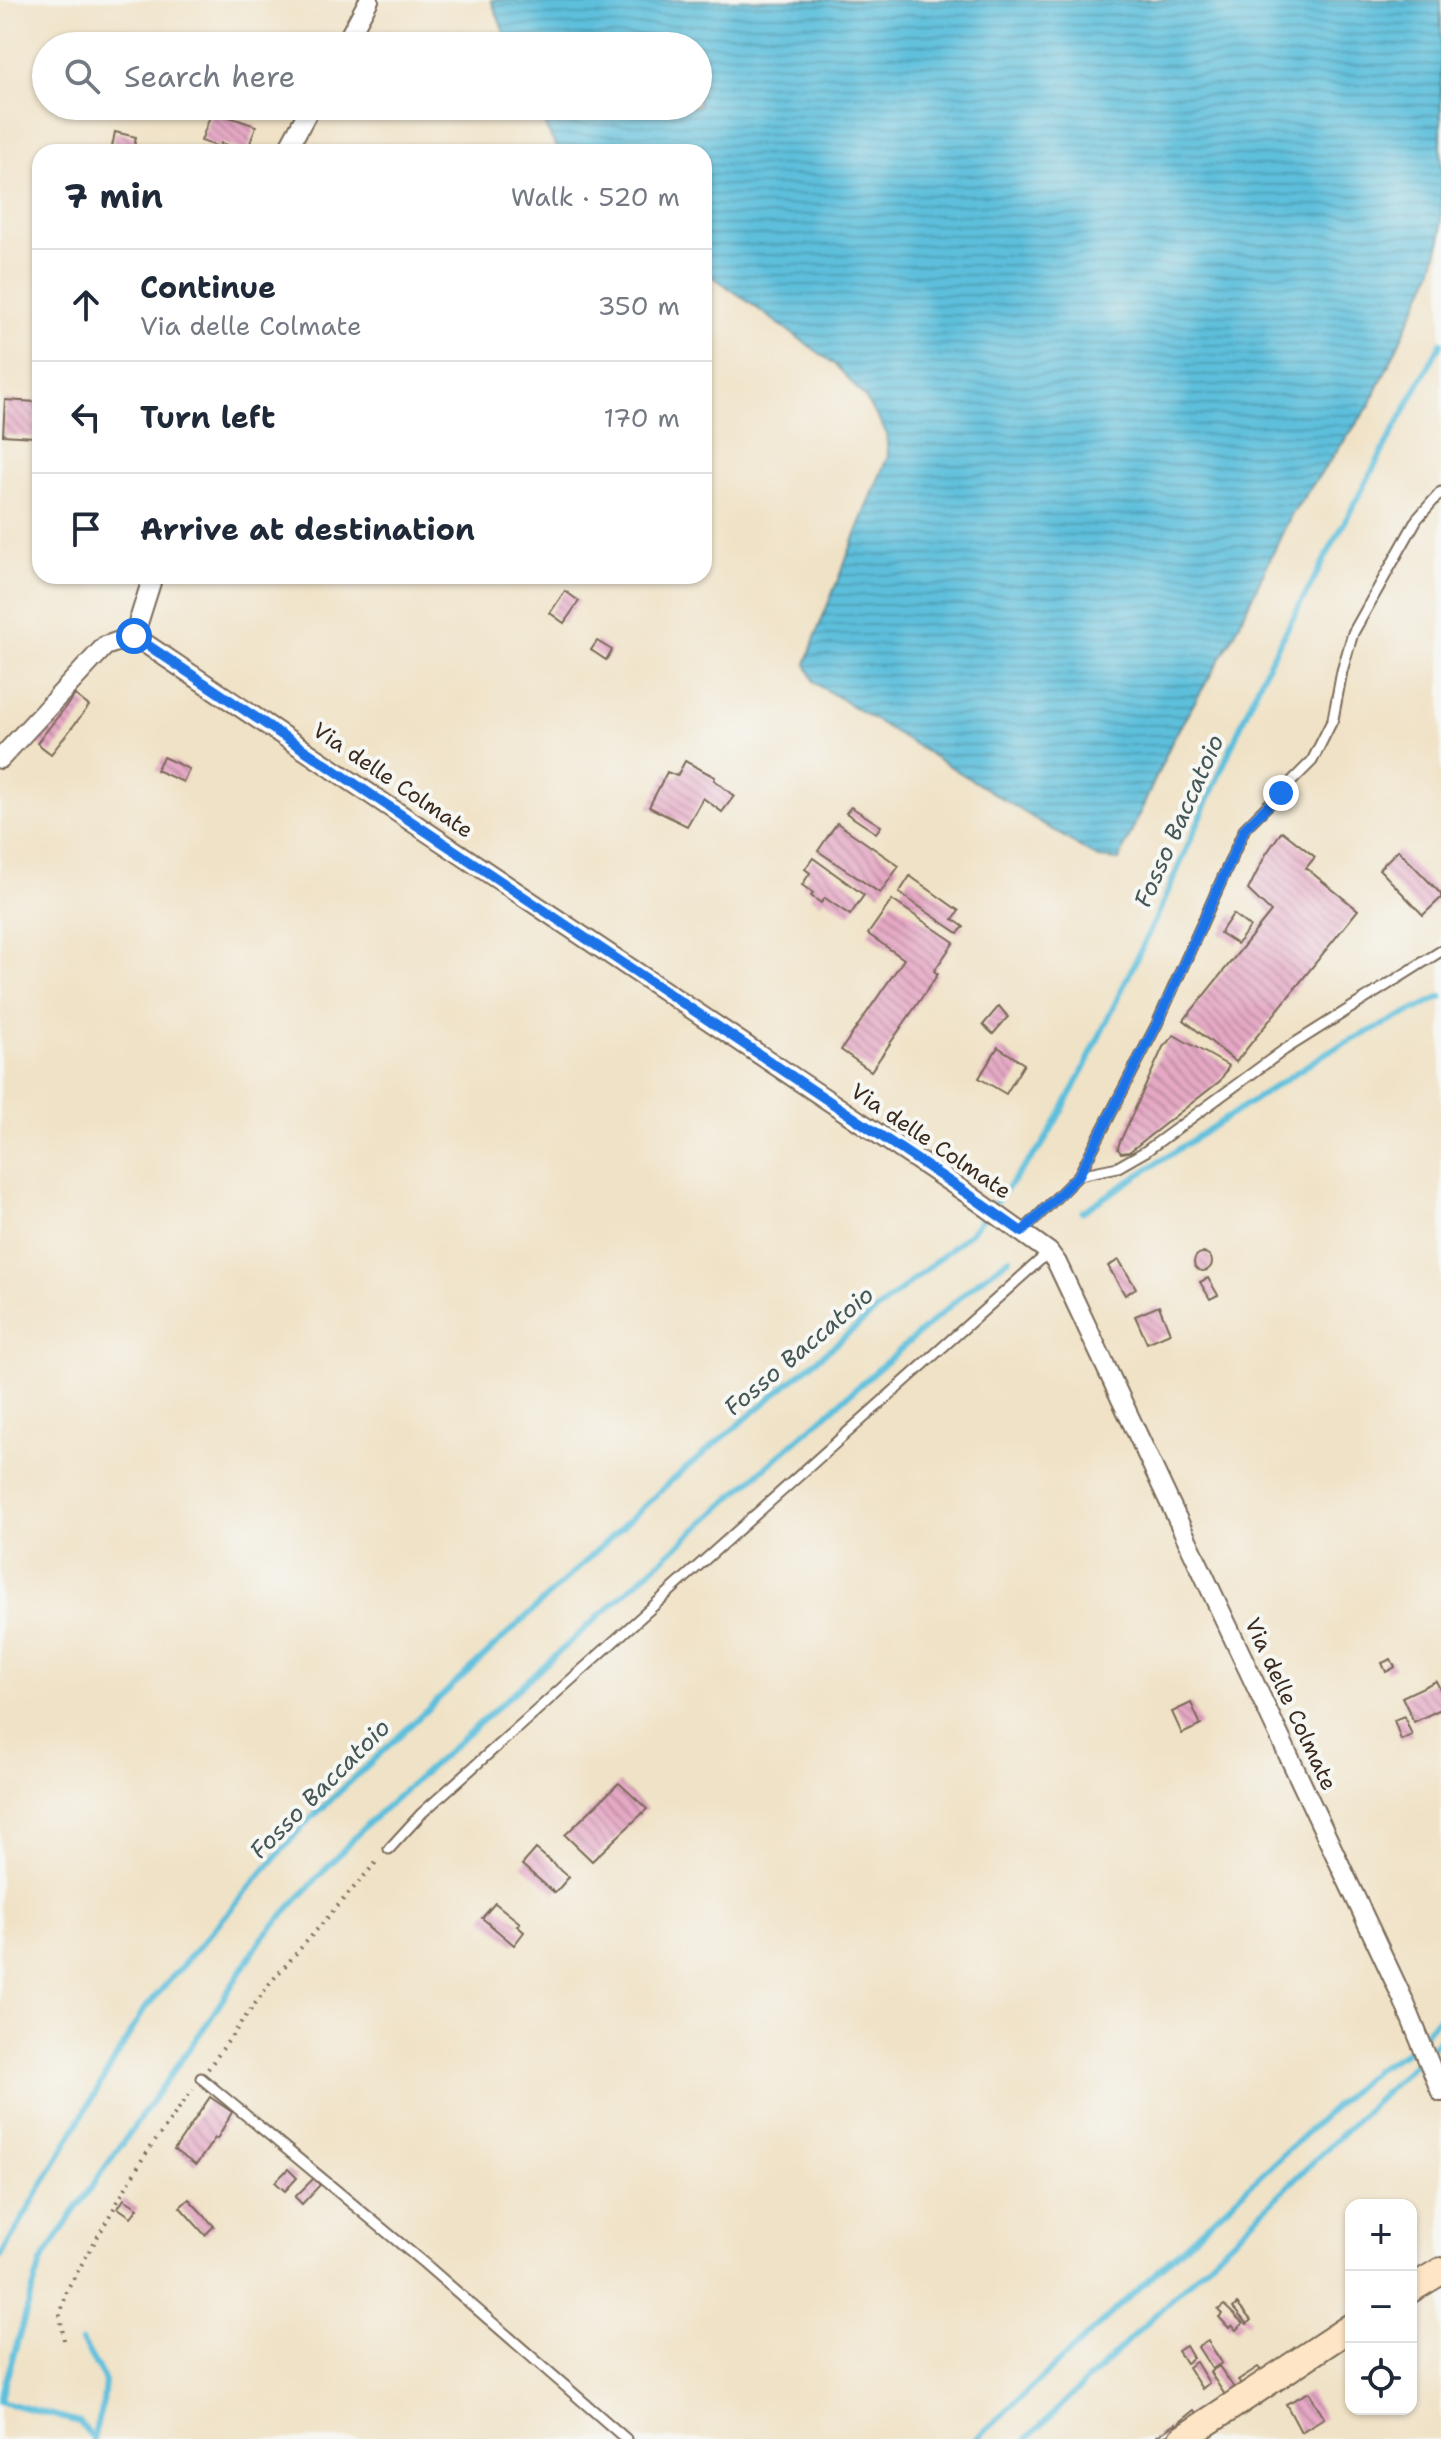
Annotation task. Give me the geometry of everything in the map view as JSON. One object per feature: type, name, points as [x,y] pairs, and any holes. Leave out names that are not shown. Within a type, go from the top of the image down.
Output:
[{"type":"main road","points":[[1417,2286],[1440,2275]]},
{"type":"main road","points":[[1182,2439],[1345,2331]]},
{"type":"street","points":[[352,32],[369,0]]},
{"type":"street","points":[[290,144],[303,120]]},
{"type":"street","points":[[0,759],[105,646],[134,636],[150,584]]},
{"type":"street","name":"Via delle Colmate","points":[[134,636],[971,1196],[1049,1252],[1057,1263],[1403,1999],[1439,2090]]},
{"type":"lane","points":[[1022,1232],[1079,1175],[1157,1024],[1245,828],[1312,761],[1333,719],[1353,633],[1417,519],[1441,492]]},
{"type":"lane","points":[[1079,1175],[1118,1167],[1146,1151],[1284,1050],[1441,951]]},
{"type":"lane","points":[[389,1849],[422,1813],[1049,1252]]},
{"type":"lane","points":[[201,2078],[626,2439]]},
{"type":"water","points":[[491,0],[1441,0],[1441,239],[1431,275],[1370,405],[1291,515],[1233,637],[1173,739],[1119,860],[1098,858],[815,683],[806,664],[888,455],[886,432],[866,399],[836,365],[712,276],[712,144],[555,144],[542,120],[712,120],[712,32],[504,32]]},
{"type":"building","points":[[209,120],[238,120],[256,126],[250,144],[210,144],[201,141]]},
{"type":"building","points":[[115,132],[136,137],[135,144],[113,144]]},
{"type":"building","points":[[5,400],[32,402],[32,437],[3,435]]},
{"type":"building","points":[[565,591],[579,601],[564,623],[550,613]]},
{"type":"building","points":[[597,641],[612,650],[606,660],[591,650]]},
{"type":"building","points":[[75,695],[89,706],[51,754],[37,743]]},
{"type":"building","points":[[163,757],[189,769],[183,782],[156,770]]},
{"type":"building","points":[[685,761],[715,777],[714,780],[734,796],[722,812],[703,798],[687,826],[649,807],[667,772],[677,776]]},
{"type":"building","points":[[851,807],[881,826],[876,833],[846,813]]},
{"type":"building","points":[[837,823],[899,866],[880,893],[818,851]]},
{"type":"building","points":[[1282,831],[1315,857],[1306,868],[1358,910],[1236,1062],[1184,1020],[1271,912],[1248,890]]},
{"type":"building","points":[[1398,850],[1441,894],[1441,898],[1423,915],[1379,869]]},
{"type":"building","points":[[813,858],[864,895],[850,915],[825,898],[821,903],[802,885],[810,873],[805,869]]},
{"type":"building","points":[[910,876],[959,911],[953,919],[964,927],[958,933],[899,893]]},
{"type":"building","points":[[892,900],[954,942],[934,971],[938,974],[871,1071],[841,1050],[904,959],[868,934]]},
{"type":"building","points":[[1233,914],[1250,927],[1237,944],[1220,933]]},
{"type":"building","points":[[999,1006],[1008,1017],[993,1034],[983,1025]]},
{"type":"building","points":[[1174,1035],[1229,1066],[1220,1081],[1129,1152],[1121,1153],[1119,1144],[1163,1047]]},
{"type":"building","points":[[998,1047],[1024,1064],[1006,1094],[979,1078]]},
{"type":"building","points":[[1203,1253],[1212,1262],[1203,1271],[1194,1262]]},
{"type":"building","points":[[1119,1260],[1136,1288],[1125,1295],[1108,1266]]},
{"type":"building","points":[[1208,1278],[1218,1295],[1210,1299],[1200,1282]]},
{"type":"building","points":[[1159,1306],[1170,1333],[1147,1343],[1135,1316]]},
{"type":"building","points":[[1391,1659],[1395,1667],[1386,1672],[1382,1663]]},
{"type":"building","points":[[1436,1681],[1441,1691],[1441,1709],[1414,1722],[1402,1697]]},
{"type":"building","points":[[1191,1703],[1201,1725],[1182,1734],[1172,1712]]},
{"type":"building","points":[[1404,1716],[1412,1735],[1401,1740],[1394,1720]]},
{"type":"building","points":[[619,1783],[647,1809],[592,1861],[565,1835]]},
{"type":"building","points":[[536,1849],[569,1877],[555,1893],[522,1865]]},
{"type":"building","points":[[495,1903],[520,1923],[517,1926],[524,1932],[514,1945],[482,1918]]},
{"type":"building","points":[[210,2097],[232,2112],[217,2139],[196,2165],[174,2150]]},
{"type":"building","points":[[288,2169],[297,2178],[285,2191],[275,2182]]},
{"type":"building","points":[[314,2178],[320,2185],[302,2204],[295,2197]]},
{"type":"building","points":[[124,2199],[138,2208],[131,2217],[118,2208]]},
{"type":"building","points":[[189,2199],[214,2226],[205,2235],[180,2207]]},
{"type":"building","points":[[1237,2304],[1251,2320],[1247,2324],[1233,2308]]},
{"type":"building","points":[[1224,2305],[1243,2323],[1236,2330],[1232,2325],[1229,2328],[1219,2317],[1222,2314],[1218,2310]]},
{"type":"building","points":[[1208,2341],[1222,2363],[1212,2369],[1198,2347]]},
{"type":"building","points":[[1186,2346],[1193,2358],[1186,2363],[1178,2351]]},
{"type":"building","points":[[1196,2362],[1209,2383],[1202,2389],[1188,2367]]},
{"type":"building","points":[[1219,2366],[1234,2388],[1225,2395],[1210,2372]]},
{"type":"building","points":[[1258,2367],[1262,2372],[1242,2385],[1238,2380]]},
{"type":"building","points":[[1309,2392],[1324,2418],[1301,2432],[1286,2404]]},
{"type":"building","points":[[1194,2410],[1200,2418],[1182,2429],[1179,2422]]},
{"type":"building","points":[[1175,2424],[1178,2430],[1159,2439],[1157,2436]]},
{"type":"waterway","name":"Fosso Baccatoio","points":[[0,2258],[143,2011],[302,1827],[673,1479],[971,1232],[1043,1144],[1075,1087],[1159,912],[1265,670],[1441,343]]},
{"type":"waterway","points":[[1082,1212],[1329,1051],[1441,997]]},
{"type":"waterway","points":[[0,2400],[41,2263],[263,1937],[367,1824],[750,1481],[981,1279],[1010,1258]]},
{"type":"waterway","points":[[976,2439],[1373,2071],[1408,2051],[1441,2015]]},
{"type":"waterway","points":[[1027,2439],[1441,2038]]},
{"type":"waterway","points":[[82,2341],[105,2381],[93,2438]]},
{"type":"waterway","points":[[0,2401],[79,2422],[94,2439]]},
{"type":"route","points":[[134,636],[1022,1232],[1079,1175],[1157,1024],[1245,828],[1281,793]]}]
